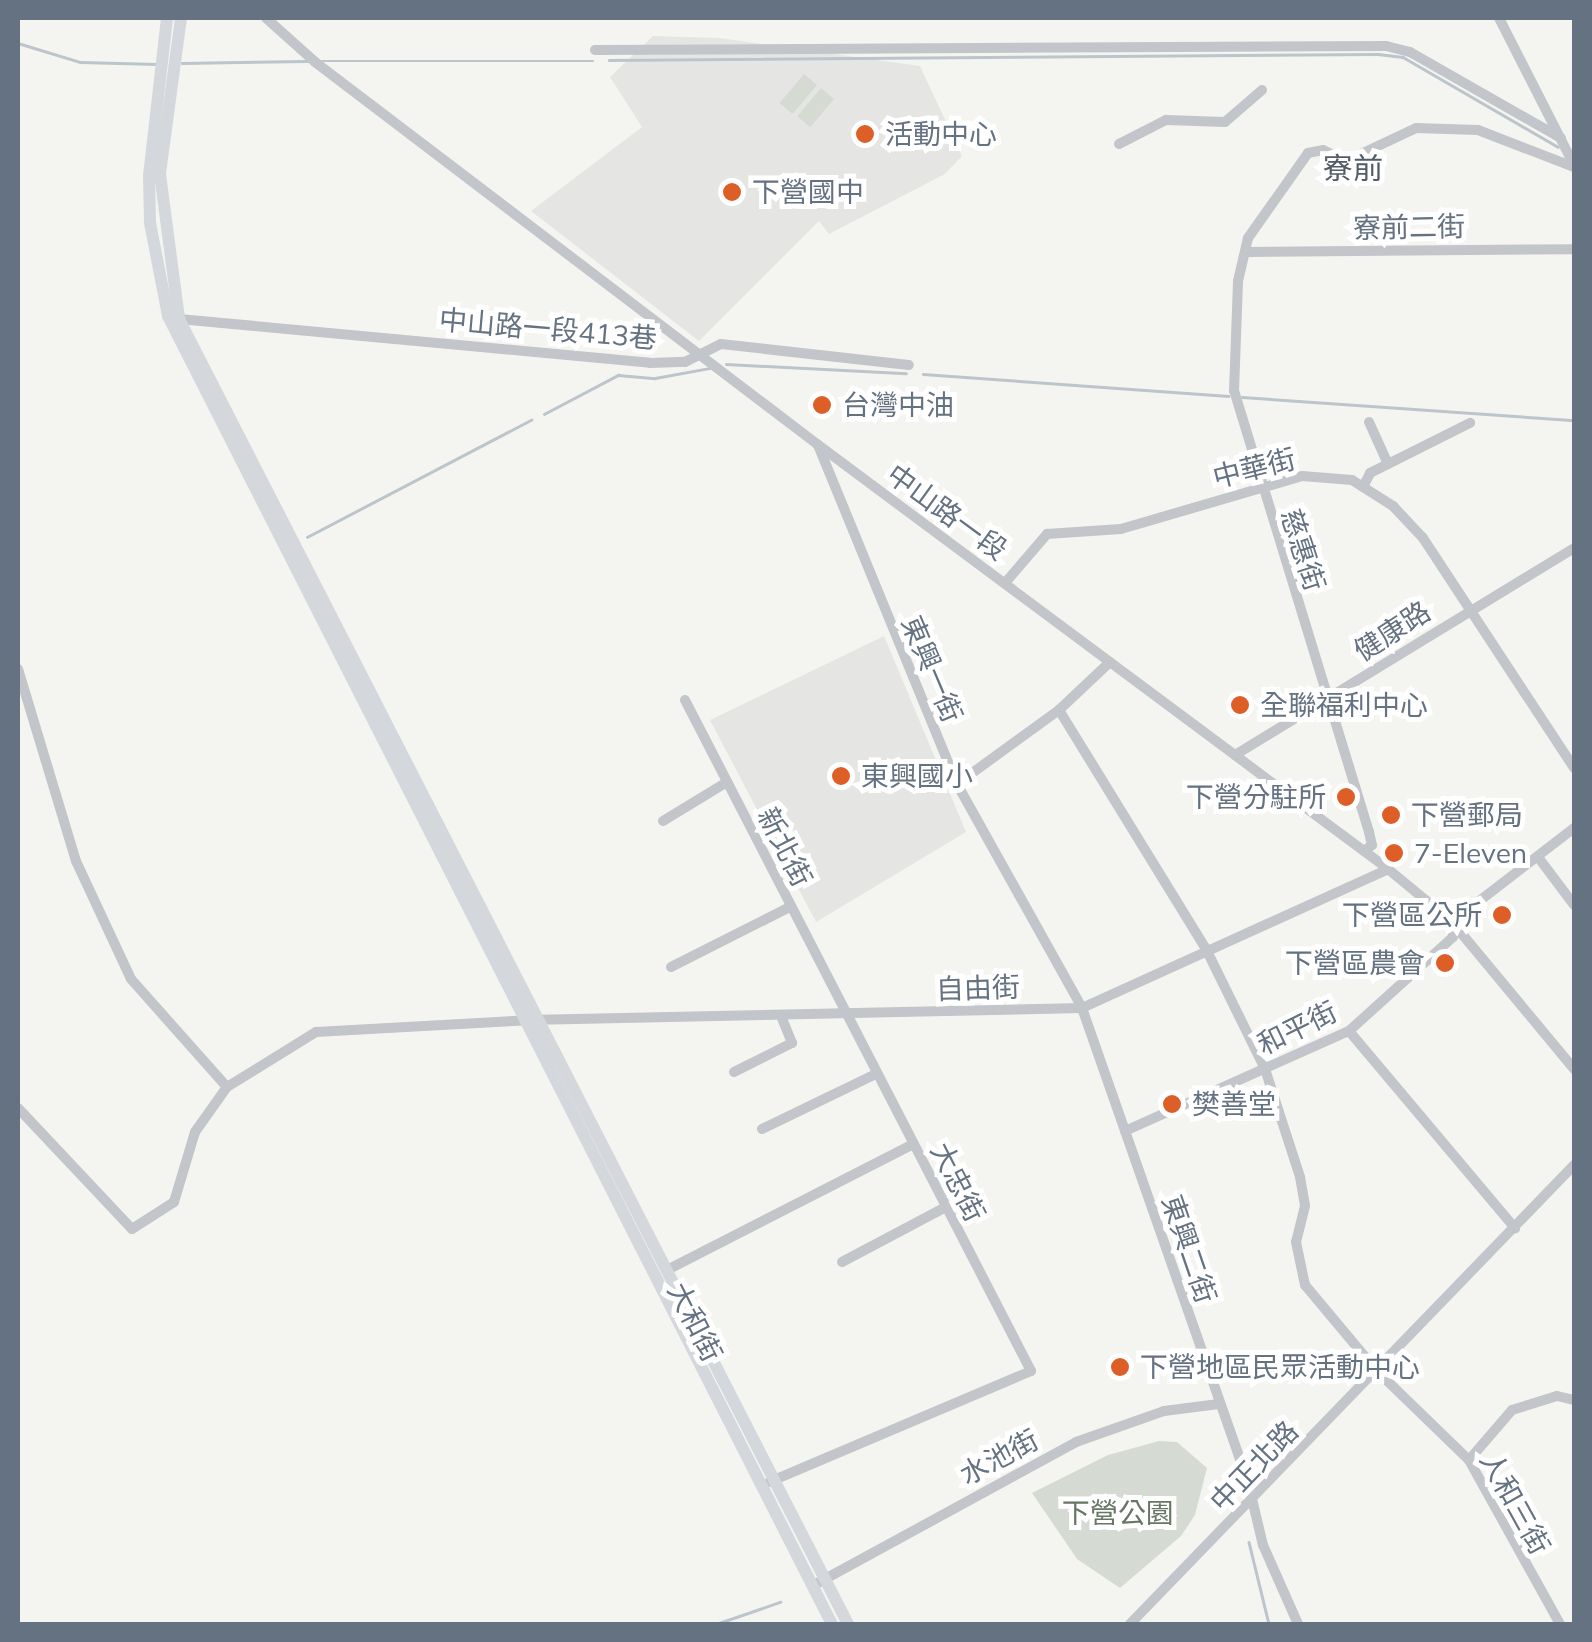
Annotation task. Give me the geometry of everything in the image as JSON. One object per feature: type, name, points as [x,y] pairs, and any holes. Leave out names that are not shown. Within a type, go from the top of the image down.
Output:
[{"type":"main road","points":[[168,18],[149,176],[150,223],[168,316],[534,1020]]},
{"type":"main road","points":[[181,18],[160,174],[180,319],[534,1020]]},
{"type":"main road","name":"大和街","points":[[534,1020],[668,1269],[819,1583],[832,1624]]},
{"type":"main road","name":"大和街","points":[[534,1020],[770,1482]]},
{"type":"main road","name":"大和街","points":[[819,1583],[848,1624]]},
{"type":"street","name":"中山路一段","points":[[266,18],[315,62],[818,444],[1388,869],[1452,922],[1574,1070]]},
{"type":"street","points":[[1500,18],[1574,166]]},
{"type":"street","points":[[595,50],[1386,46],[1410,52],[1561,138]]},
{"type":"street","points":[[1119,144],[1166,120],[1225,122],[1262,90]]},
{"type":"street","points":[[1244,252],[1257,220],[1308,153],[1322,150],[1346,160],[1398,134],[1438,125],[1478,130],[1574,166]]},
{"type":"street","name":"寮前二街","points":[[1244,252],[1574,248]]},
{"type":"street","name":"慈惠街","points":[[1244,252],[1234,391],[1259,486],[1372,845],[1364,852]]},
{"type":"street","name":"中山路一段413巷","points":[[180,319],[650,363],[685,362],[721,344],[908,365]]},
{"type":"street","points":[[1368,422],[1388,464]]},
{"type":"street","points":[[1362,487],[1370,473],[1470,423]]},
{"type":"street","name":"東興一街","points":[[818,444],[957,784],[1082,1008]]},
{"type":"street","name":"中華街","points":[[1005,582],[1047,534],[1120,529],[1302,476],[1362,487],[1393,506],[1422,538],[1574,768]]},
{"type":"street","name":"健康路","points":[[1236,754],[1468,609],[1574,548]]},
{"type":"street","points":[[957,784],[1058,710],[1110,662]]},
{"type":"street","points":[[18,669],[76,861],[131,979],[227,1087],[195,1132],[174,1202],[132,1228],[18,1108]]},
{"type":"street","name":"新北街","points":[[685,700],[845,1015]]},
{"type":"street","name":"人和三街","points":[[1058,710],[1207,951],[1264,1069],[1300,1177],[1305,1206],[1296,1242],[1305,1286],[1376,1370],[1470,1460],[1560,1624]]},
{"type":"street","points":[[663,821],[726,782]]},
{"type":"street","points":[[1452,922],[1574,828]]},
{"type":"street","points":[[1538,857],[1574,906]]},
{"type":"street","name":"自由街","points":[[227,1087],[321,1031],[534,1020],[1082,1008],[1388,869]]},
{"type":"street","points":[[671,967],[790,907]]},
{"type":"street","name":"和平街","points":[[1125,1132],[1349,1031],[1453,937],[1452,922]]},
{"type":"street","name":"東興二街","points":[[1082,1008],[1250,1505],[1298,1624]]},
{"type":"street","name":"大忠街","points":[[770,1482],[1031,1371],[845,1015]]},
{"type":"street","points":[[734,1072],[792,1044],[781,1016]]},
{"type":"street","points":[[1349,1031],[1515,1228]]},
{"type":"street","points":[[762,1129],[876,1074]]},
{"type":"street","points":[[668,1269],[913,1144]]},
{"type":"street","name":"中正北路","points":[[1130,1624],[1250,1505],[1574,1165]]},
{"type":"street","points":[[842,1262],[946,1207]]},
{"type":"street","points":[[1470,1460],[1512,1410],[1558,1396],[1574,1400]]},
{"type":"street","name":"水池街","points":[[819,1583],[1076,1442],[1164,1411],[1218,1404]]},
{"type":"shaded area","name":"下營國中","points":[[653,36],[719,38],[920,66],[962,156],[945,174],[829,234],[819,221],[699,341],[531,211],[642,127],[610,77]]},
{"type":"shaded area","name":"東興國小","points":[[884,636],[966,832],[816,922],[710,720]]},
{"type":"green space","points":[[804,74],[817,85],[793,114],[780,103]]},
{"type":"green space","points":[[821,88],[834,99],[810,127],[797,116]]},
{"type":"green space","name":"下營公園","points":[[1159,1441],[1177,1442],[1207,1468],[1195,1515],[1181,1536],[1120,1588],[1077,1559],[1032,1493],[1108,1455]]},
{"type":"waterway","points":[[18,43],[80,62],[157,64]]},
{"type":"waterway","points":[[609,60],[1378,54],[1403,57],[1558,147]]},
{"type":"waterway","points":[[182,63],[307,61]]},
{"type":"waterway","points":[[322,61],[593,61]]},
{"type":"waterway","points":[[726,364],[906,373]]},
{"type":"waterway","points":[[544,414],[618,375],[655,378],[710,368]]},
{"type":"waterway","points":[[923,374],[1228,396]]},
{"type":"waterway","points":[[1242,397],[1574,420]]},
{"type":"waterway","points":[[307,537],[531,420]]},
{"type":"waterway","points":[[1249,1542],[1269,1624]]},
{"type":"waterway","points":[[716,1624],[780,1602]]},
{"type":"place","name":"活動中心","points":[[865,134]]},
{"type":"place","name":"下營國中","points":[[732,192]]},
{"type":"place","name":"台灣中油","points":[[822,405]]},
{"type":"place","name":"全聯福利中心","points":[[1240,705]]},
{"type":"place","name":"東興國小","points":[[841,776]]},
{"type":"place","name":"下營分駐所","points":[[1346,797]]},
{"type":"place","name":"下營郵局","points":[[1391,815]]},
{"type":"place","name":"7-Eleven","points":[[1394,853]]},
{"type":"place","name":"下營區公所","points":[[1502,915]]},
{"type":"place","name":"下營區農會","points":[[1445,963]]},
{"type":"place","name":"樊善堂","points":[[1172,1104]]},
{"type":"place","name":"下營地區民眾活動中心","points":[[1120,1367]]},
{"type":"district","name":"寮前","points":[[1353,168]]}]
